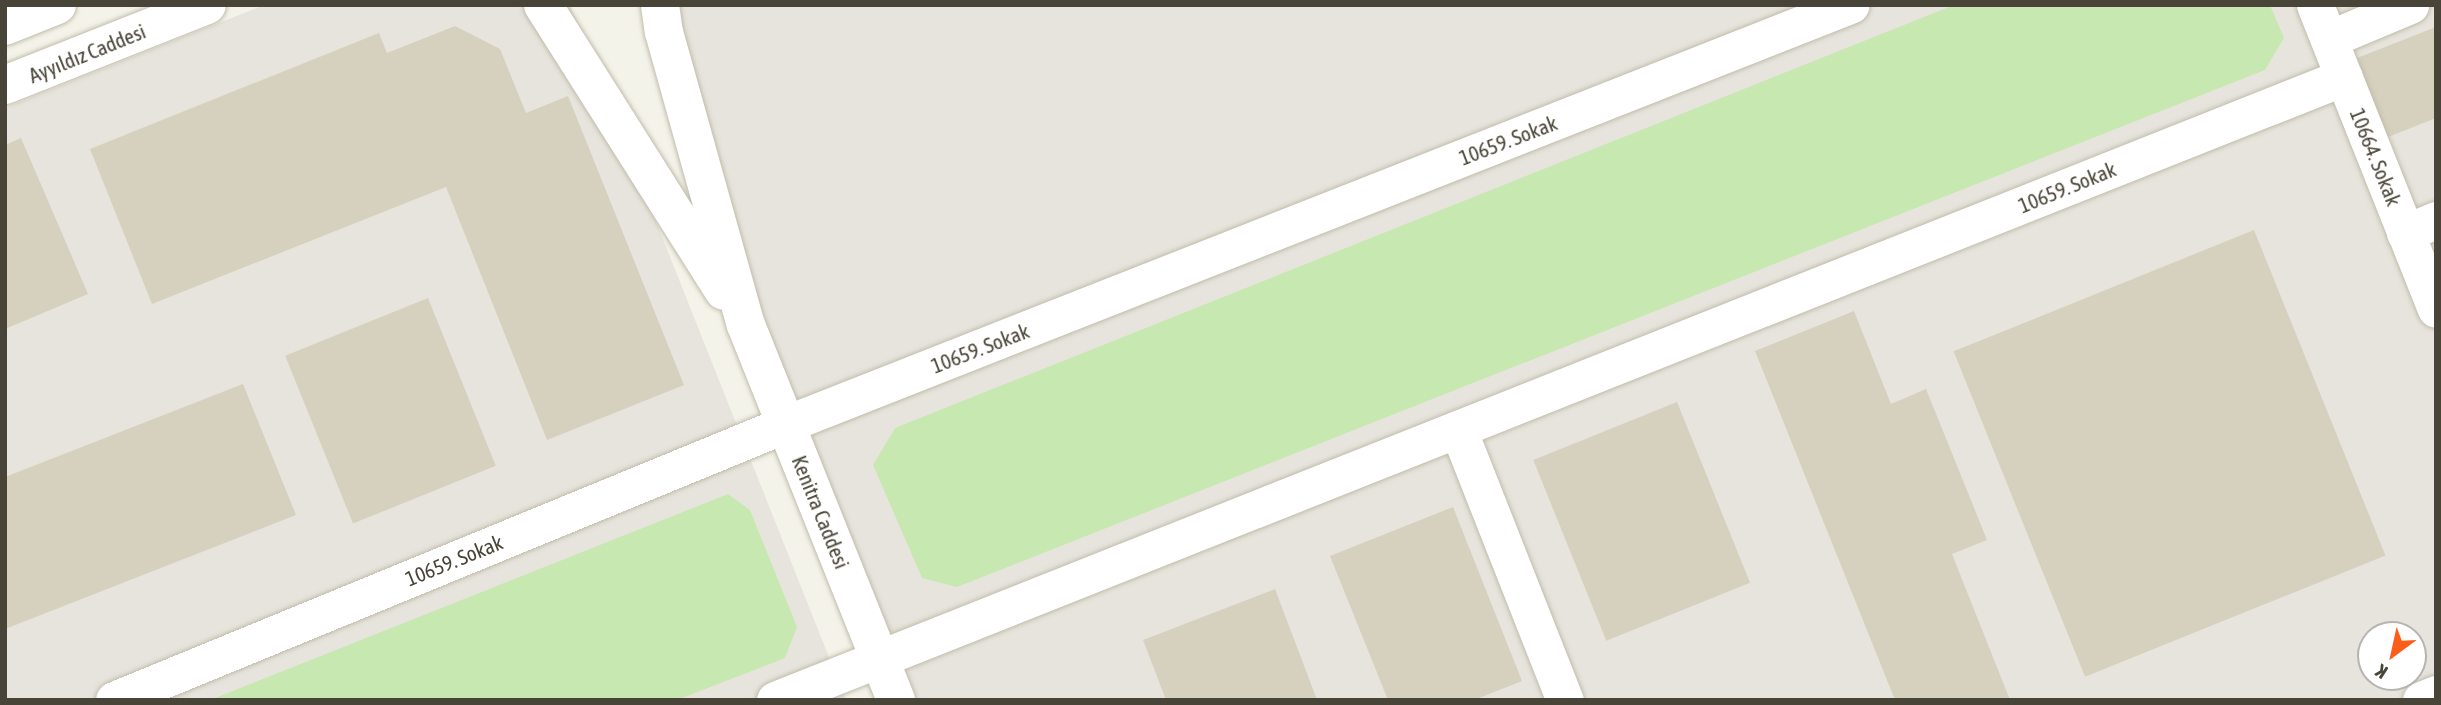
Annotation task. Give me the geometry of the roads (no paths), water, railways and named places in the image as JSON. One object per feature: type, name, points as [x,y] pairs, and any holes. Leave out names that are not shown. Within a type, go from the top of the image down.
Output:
[{"type":"street","points":[[5,26],[57,5]]},
{"type":"street","name":"Ayyıldız Caddesi","points":[[5,85],[207,5]]},
{"type":"street","points":[[543,5],[746,325]]},
{"type":"street","points":[[660,5],[664,33],[746,325]]},
{"type":"street","name":"10659. Sokak","points":[[114,700],[786,424],[1850,5]]},
{"type":"street","name":"10664. Sokak","points":[[2315,5],[2344,77],[2421,226],[2436,309]]},
{"type":"street","points":[[2329,39],[2410,5]]},
{"type":"street","name":"10659. Sokak","points":[[775,700],[2344,77]]},
{"type":"street","name":"Kenitra Caddesi","points":[[746,325],[896,700]]},
{"type":"street","points":[[1458,429],[1565,700]]},
{"type":"street","points":[[2421,700],[2436,694]]}]
